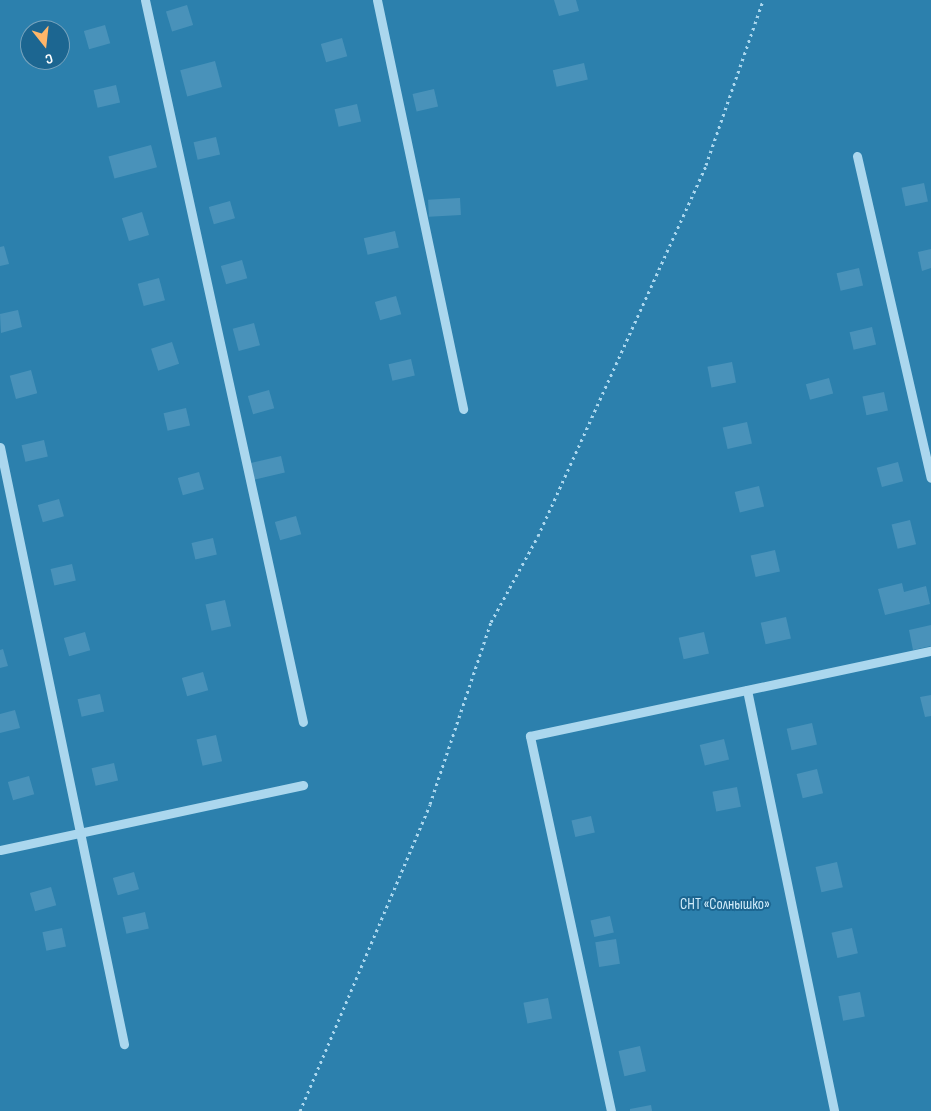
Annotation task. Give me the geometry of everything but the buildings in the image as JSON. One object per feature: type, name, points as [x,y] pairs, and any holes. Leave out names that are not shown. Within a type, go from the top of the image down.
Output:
[{"type":"lane","points":[[145,0],[302,722]]},
{"type":"lane","points":[[377,0],[463,409]]},
{"type":"lane","points":[[857,156],[931,478]]},
{"type":"lane","points":[[0,447],[124,1044]]},
{"type":"lane","points":[[611,1111],[530,736],[931,651]]},
{"type":"lane","points":[[747,690],[834,1111]]},
{"type":"lane","points":[[0,850],[303,785]]},
{"type":"path","points":[[300,1111],[430,804],[491,622],[538,536],[706,165],[763,0]]},
{"type":"green space","name":"СНТ «Солнышко»","points":[[0,0],[931,0],[931,1111],[0,1111]]}]
